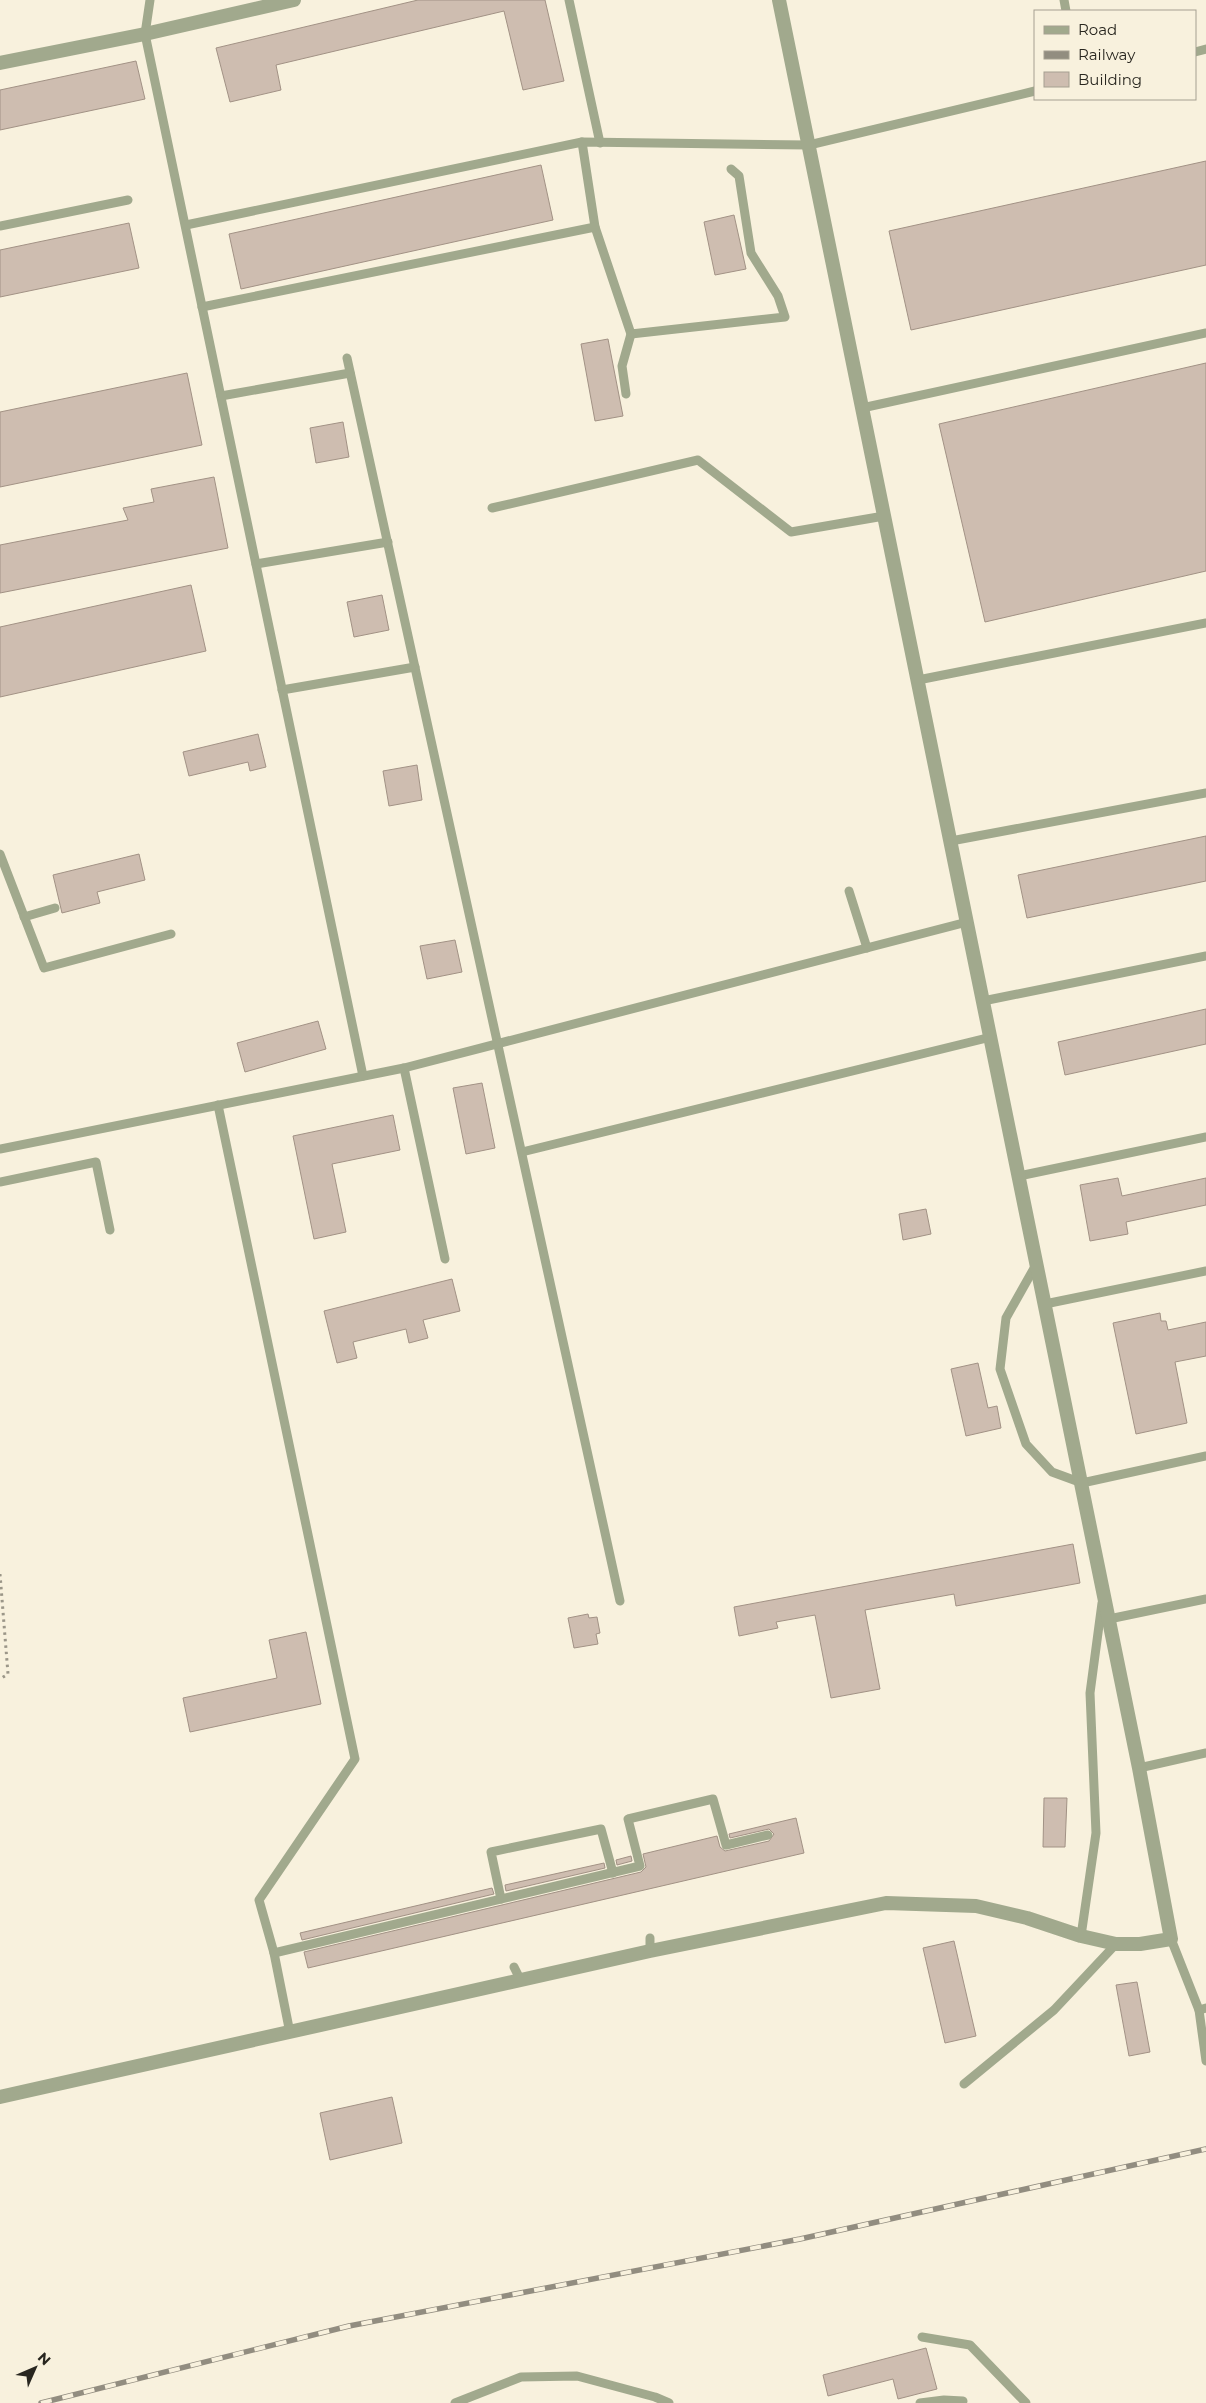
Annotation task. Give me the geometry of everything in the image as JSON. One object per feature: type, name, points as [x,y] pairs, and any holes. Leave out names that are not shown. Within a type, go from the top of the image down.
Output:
[{"type":"street","points":[[0,63],[145,34],[294,0]]},
{"type":"street","points":[[0,2098],[521,1981],[650,1945],[886,1903],[976,1906],[1027,1918],[1081,1936],[1116,1944],[1140,1944],[1171,1940],[1082,1483],[779,0]]},
{"type":"lane","points":[[150,0],[145,34],[363,1076]]},
{"type":"lane","points":[[569,0],[600,143]]},
{"type":"lane","points":[[186,225],[582,142],[809,145],[1034,90]]},
{"type":"lane","points":[[582,142],[595,227],[631,334],[622,366],[626,394]]},
{"type":"lane","points":[[631,334],[785,317],[778,296],[751,253],[739,176],[732,169]]},
{"type":"lane","points":[[0,226],[128,200]]},
{"type":"lane","points":[[202,307],[595,227]]},
{"type":"lane","points":[[862,408],[1206,332]]},
{"type":"lane","points":[[347,358],[620,1601]]},
{"type":"lane","points":[[221,396],[350,373]]},
{"type":"lane","points":[[492,508],[698,460],[791,532],[884,516]]},
{"type":"lane","points":[[256,564],[388,542]]},
{"type":"lane","points":[[918,680],[1206,623]]},
{"type":"lane","points":[[282,690],[415,667]]},
{"type":"lane","points":[[951,841],[1206,793]]},
{"type":"lane","points":[[0,854],[44,968],[171,934]]},
{"type":"lane","points":[[849,891],[867,948]]},
{"type":"lane","points":[[24,917],[55,908]]},
{"type":"lane","points":[[0,1149],[404,1068],[967,922]]},
{"type":"lane","points":[[984,1002],[1206,956]]},
{"type":"lane","points":[[522,1152],[990,1037]]},
{"type":"lane","points":[[404,1068],[445,1259]]},
{"type":"lane","points":[[218,1105],[355,1759],[259,1900],[274,1953],[290,2033]]},
{"type":"lane","points":[[1019,1176],[1206,1137]]},
{"type":"lane","points":[[0,1182],[96,1162],[110,1230]]},
{"type":"lane","points":[[1037,1263],[1006,1318],[1000,1369],[1026,1444],[1052,1472],[1082,1483],[1206,1456]]},
{"type":"lane","points":[[1045,1304],[1206,1271]]},
{"type":"lane","points":[[1081,1936],[1096,1833],[1090,1693],[1104,1593]]},
{"type":"lane","points":[[1109,1619],[1206,1599]]},
{"type":"lane","points":[[1139,1768],[1206,1753]]},
{"type":"lane","points":[[274,1953],[640,1866],[628,1819],[713,1799],[726,1845],[768,1835]]},
{"type":"lane","points":[[501,1899],[491,1852],[601,1829],[613,1873]]},
{"type":"lane","points":[[1171,1940],[1202,2009],[1206,2061]]},
{"type":"lane","points":[[964,2084],[1054,2010],[1116,1944]]},
{"type":"lane","points":[[514,1967],[521,1981]]},
{"type":"lane","points":[[922,2337],[970,2345],[1026,2403]]},
{"type":"lane","points":[[455,2403],[522,2377],[578,2376],[655,2396],[669,2403]]},
{"type":"lane","points":[[920,2403],[944,2400],[963,2401]]},
{"type":"path","points":[[0,1574],[8,1674],[0,1679]]},
{"type":"building","points":[[418,0],[545,0],[564,81],[523,90],[504,11],[276,65],[281,90],[230,102],[216,48]]},
{"type":"building","points":[[136,61],[145,99],[0,130],[0,90]]},
{"type":"building","points":[[1206,161],[1206,265],[911,330],[889,231]]},
{"type":"building","points":[[541,165],[553,220],[241,289],[229,234]]},
{"type":"building","points":[[734,215],[746,269],[715,275],[704,222]]},
{"type":"building","points":[[129,223],[139,268],[0,297],[0,250]]},
{"type":"building","points":[[608,339],[623,416],[595,421],[581,344]]},
{"type":"building","points":[[1206,363],[1206,571],[985,622],[939,424]]},
{"type":"building","points":[[187,373],[202,445],[0,487],[0,412]]},
{"type":"building","points":[[343,422],[349,457],[316,463],[310,428]]},
{"type":"building","points":[[214,477],[228,548],[0,593],[0,545],[128,520],[123,508],[154,502],[151,489]]},
{"type":"building","points":[[191,585],[206,651],[0,697],[0,627]]},
{"type":"building","points":[[382,595],[389,630],[354,637],[347,602]]},
{"type":"building","points":[[258,734],[266,767],[250,771],[248,762],[189,776],[183,752]]},
{"type":"building","points":[[417,765],[422,800],[389,806],[383,771]]},
{"type":"building","points":[[1206,836],[1206,881],[1027,918],[1018,875]]},
{"type":"building","points":[[139,854],[145,880],[97,892],[100,903],[62,913],[53,875]]},
{"type":"building","points":[[455,940],[462,972],[427,979],[420,946]]},
{"type":"building","points":[[1206,1009],[1206,1044],[1065,1075],[1058,1042]]},
{"type":"building","points":[[318,1021],[326,1049],[245,1072],[237,1043]]},
{"type":"building","points":[[482,1083],[495,1148],[466,1154],[453,1088]]},
{"type":"building","points":[[393,1115],[400,1150],[332,1164],[346,1232],[314,1239],[293,1136]]},
{"type":"building","points":[[1118,1178],[1122,1196],[1206,1178],[1206,1205],[1126,1222],[1128,1234],[1090,1241],[1080,1185]]},
{"type":"building","points":[[926,1209],[931,1234],[903,1240],[899,1214]]},
{"type":"building","points":[[452,1279],[460,1311],[423,1320],[428,1338],[409,1343],[406,1329],[353,1342],[357,1358],[337,1363],[324,1311]]},
{"type":"building","points":[[1160,1313],[1161,1321],[1166,1321],[1168,1330],[1206,1322],[1206,1356],[1175,1362],[1187,1423],[1136,1434],[1113,1323]]},
{"type":"building","points":[[978,1363],[988,1408],[997,1406],[1001,1428],[966,1436],[951,1369]]},
{"type":"building","points":[[1073,1544],[1080,1583],[956,1606],[954,1594],[865,1610],[880,1689],[831,1698],[815,1615],[776,1622],[778,1628],[739,1636],[734,1607]]},
{"type":"building","points":[[588,1614],[589,1618],[597,1617],[600,1633],[596,1634],[598,1644],[574,1648],[568,1618]]},
{"type":"building","points":[[306,1632],[321,1704],[190,1732],[183,1698],[277,1678],[269,1640]]},
{"type":"building","points":[[1044,1798],[1067,1798],[1065,1847],[1043,1847]]},
{"type":"building","points":[[796,1818],[804,1853],[308,1968],[304,1952],[641,1872],[646,1867],[643,1854],[717,1836],[720,1847],[725,1851],[769,1841],[774,1834],[769,1829],[730,1838],[729,1834]]},
{"type":"building","points":[[631,1856],[632,1861],[617,1865],[616,1860]]},
{"type":"building","points":[[604,1863],[605,1868],[506,1891],[505,1885]]},
{"type":"building","points":[[492,1888],[494,1894],[302,1940],[300,1933]]},
{"type":"building","points":[[954,1941],[976,2036],[945,2043],[923,1948]]},
{"type":"building","points":[[1137,1982],[1150,2052],[1129,2056],[1116,1985]]},
{"type":"building","points":[[392,2097],[402,2143],[330,2160],[320,2113]]},
{"type":"building","points":[[926,2348],[937,2389],[898,2399],[893,2379],[828,2396],[823,2375]]},
{"type":"railway","points":[[41,2403],[349,2326],[800,2239],[1206,2149]]}]
